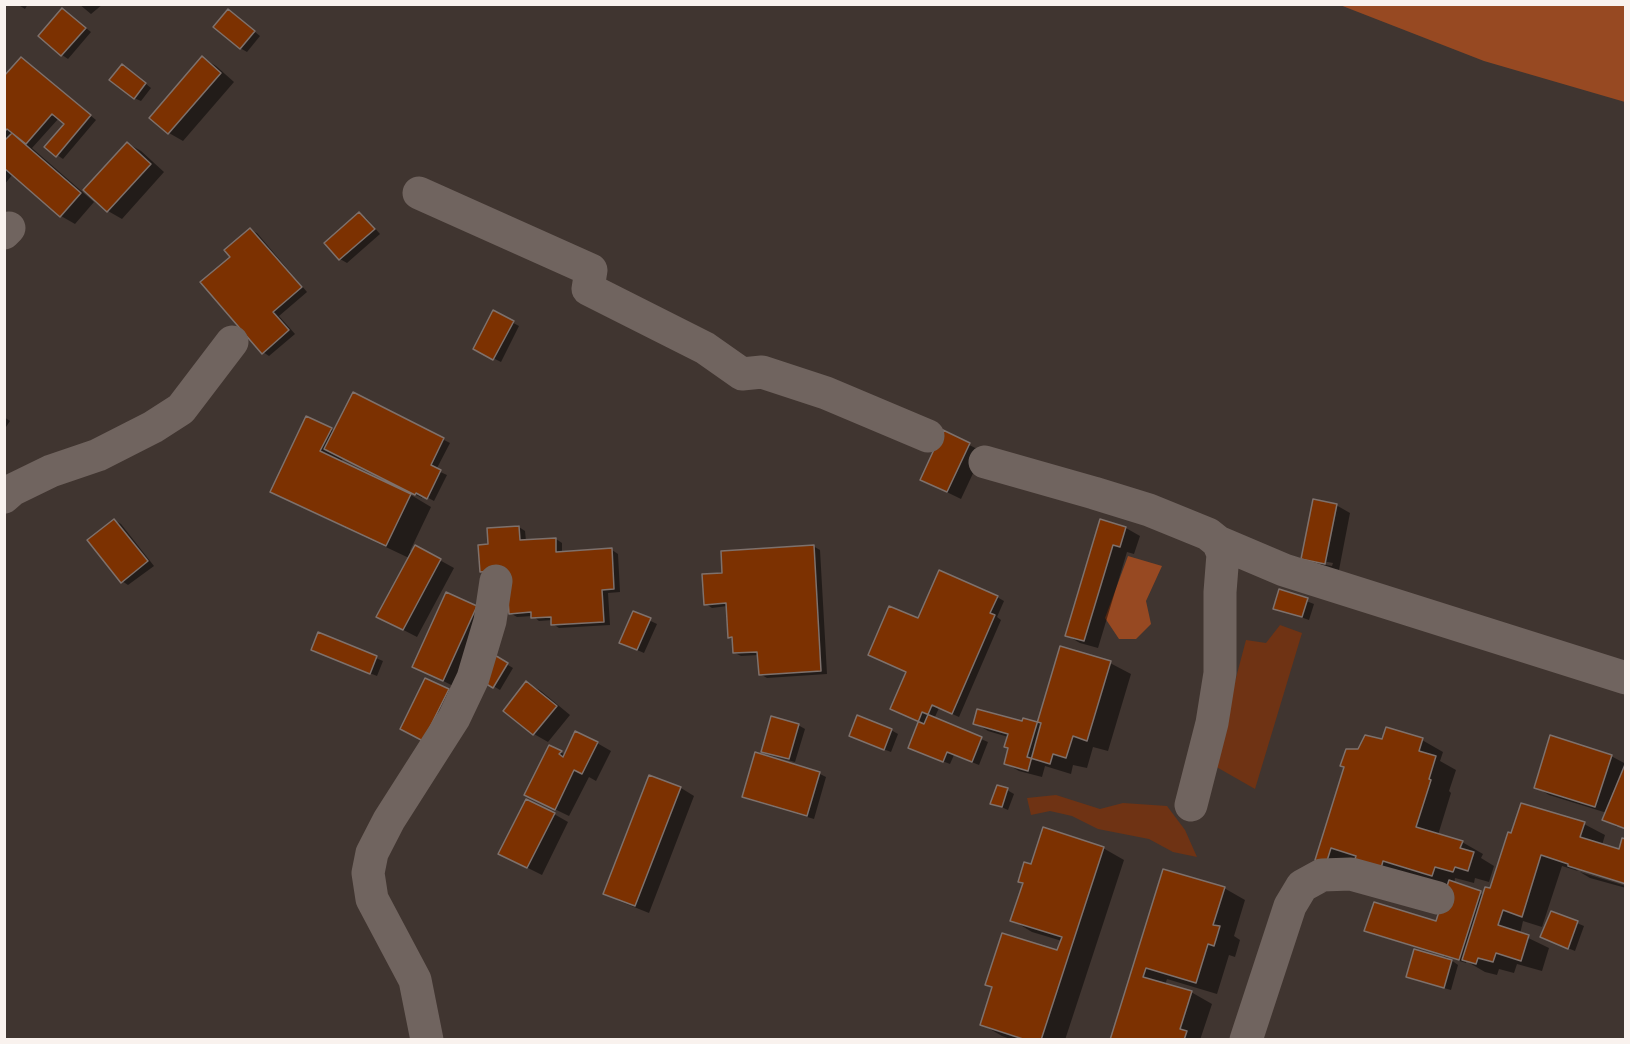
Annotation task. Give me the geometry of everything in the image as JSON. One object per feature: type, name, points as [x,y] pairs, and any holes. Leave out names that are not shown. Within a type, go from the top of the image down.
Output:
[{"type":"street","points":[[419,193],[591,270],[588,289],[705,348],[742,374],[762,372],[826,393],[928,436]]},
{"type":"street","points":[[4,497],[12,490],[51,471],[98,455],[153,427],[181,409],[232,342]]},
{"type":"street","points":[[985,462],[1149,510],[1208,534],[1218,542],[1284,570],[1626,678]]},
{"type":"street","points":[[1191,805],[1212,723],[1220,673],[1220,592],[1223,554],[1218,542]]},
{"type":"street","points":[[427,1040],[415,980],[372,899],[368,873],[372,853],[389,820],[454,718],[473,678],[490,621],[496,581]]},
{"type":"street","points":[[1246,1040],[1284,921],[1302,886],[1322,875],[1351,873],[1438,898]]},
{"type":"shaded area","points":[[1340,5],[1625,5],[1625,102],[1484,61]]},
{"type":"shaded area","points":[[1128,556],[1162,566],[1146,601],[1151,624],[1136,639],[1119,639],[1105,618]]},
{"type":"shaded area","points":[[1280,625],[1302,633],[1255,789],[1213,765],[1246,640],[1266,643]]},
{"type":"shaded area","points":[[1056,795],[1100,809],[1123,803],[1167,806],[1185,830],[1197,857],[1173,852],[1149,839],[1098,829],[1072,816],[1050,811],[1031,815],[1027,798]]},
{"type":"building","points":[[62,8],[86,28],[61,56],[38,36]]},
{"type":"building","points":[[228,9],[255,31],[240,49],[213,27]]},
{"type":"building","points":[[202,56],[221,73],[168,134],[149,118]]},
{"type":"building","points":[[21,57],[91,115],[56,157],[44,147],[64,124],[52,114],[26,144],[7,129],[4,132],[4,76]]},
{"type":"building","points":[[122,64],[146,83],[134,99],[109,80]]},
{"type":"building","points":[[12,133],[81,193],[60,217],[4,168],[4,141]]},
{"type":"building","points":[[127,142],[151,164],[107,212],[83,190]]},
{"type":"building","points":[[359,212],[375,229],[339,260],[324,243]]},
{"type":"building","points":[[250,228],[302,287],[273,312],[289,330],[262,354],[200,282],[230,257],[224,250]]},
{"type":"building","points":[[493,310],[514,321],[493,360],[473,349]]},
{"type":"building","points":[[353,392],[444,438],[431,465],[441,470],[427,499],[324,449]]},
{"type":"building","points":[[306,416],[332,428],[320,451],[411,494],[386,546],[270,492]]},
{"type":"building","points":[[943,430],[970,443],[947,492],[920,480]]},
{"type":"building","points":[[1313,499],[1337,504],[1325,564],[1301,559]]},
{"type":"building","points":[[114,519],[148,561],[121,583],[87,540]]},
{"type":"building","points":[[1100,519],[1126,527],[1120,547],[1113,545],[1084,641],[1065,636]]},
{"type":"building","points":[[519,526],[520,540],[556,538],[556,552],[612,548],[614,589],[602,590],[604,622],[551,625],[551,617],[531,618],[531,612],[509,614],[506,570],[480,572],[478,545],[488,544],[487,528]]},
{"type":"building","points":[[415,545],[441,559],[403,630],[376,617]]},
{"type":"building","points":[[814,545],[821,671],[759,675],[757,652],[733,653],[732,637],[728,638],[726,603],[704,605],[702,574],[722,573],[721,551]]},
{"type":"building","points":[[939,570],[998,596],[990,613],[995,615],[952,714],[932,705],[924,724],[890,709],[906,672],[868,655],[889,606],[918,618]]},
{"type":"building","points":[[1279,589],[1308,598],[1302,617],[1273,609]]},
{"type":"building","points":[[446,592],[477,606],[443,681],[412,667]]},
{"type":"building","points":[[633,611],[651,618],[637,650],[619,643]]},
{"type":"building","points":[[318,632],[377,656],[370,674],[311,650]]},
{"type":"building","points":[[1060,646],[1111,661],[1087,741],[1073,736],[1066,758],[1053,754],[1050,764],[1027,757]]},
{"type":"building","points":[[493,654],[508,663],[493,688],[478,679]]},
{"type":"building","points":[[425,678],[449,689],[423,741],[400,729]]},
{"type":"building","points":[[526,681],[557,706],[533,735],[503,711]]},
{"type":"building","points":[[977,709],[1022,721],[1023,718],[1041,723],[1028,771],[1004,764],[1008,748],[1004,747],[1008,734],[973,724]]},
{"type":"building","points":[[922,712],[982,737],[972,762],[947,752],[943,762],[908,748]]},
{"type":"building","points":[[857,715],[892,729],[884,750],[849,736]]},
{"type":"building","points":[[771,716],[799,724],[789,759],[761,752]]},
{"type":"building","points":[[1386,727],[1423,738],[1419,751],[1436,756],[1416,827],[1463,841],[1460,848],[1474,852],[1468,871],[1455,867],[1453,872],[1435,867],[1432,876],[1383,861],[1378,879],[1351,871],[1356,856],[1331,848],[1326,864],[1315,860],[1344,767],[1340,766],[1346,749],[1358,749],[1365,735],[1382,739]]},
{"type":"building","points":[[575,731],[598,742],[582,774],[574,770],[555,810],[524,795],[549,745],[562,751],[559,754],[563,757]]},
{"type":"building","points":[[1550,735],[1612,755],[1595,807],[1534,788]]},
{"type":"building","points":[[755,752],[820,772],[807,816],[742,797]]},
{"type":"building","points":[[1626,762],[1626,829],[1602,820]]},
{"type":"building","points":[[649,775],[681,787],[635,906],[603,894]]},
{"type":"building","points":[[997,785],[1008,788],[1002,807],[990,804]]},
{"type":"building","points":[[526,799],[555,813],[527,868],[498,854]]},
{"type":"building","points":[[1521,803],[1585,822],[1580,837],[1619,849],[1622,838],[1626,839],[1626,884],[1541,855],[1522,917],[1503,910],[1498,925],[1529,935],[1521,961],[1496,953],[1493,962],[1478,958],[1476,964],[1462,960],[1485,887],[1490,888],[1508,832],[1511,833]]},
{"type":"building","points":[[1043,827],[1104,847],[1041,1040],[1026,1040],[980,1025],[992,987],[985,985],[1002,933],[1057,950],[1062,937],[1010,921],[1023,883],[1018,882],[1024,862],[1031,864]]},
{"type":"building","points":[[1163,869],[1225,887],[1213,925],[1220,926],[1214,946],[1208,944],[1196,983],[1146,968],[1143,977],[1192,991],[1180,1029],[1187,1031],[1184,1040],[1110,1040]]},
{"type":"building","points":[[1449,880],[1481,891],[1459,960],[1364,931],[1374,902],[1436,921]]},
{"type":"building","points":[[1551,911],[1578,921],[1568,949],[1540,937]]},
{"type":"building","points":[[1414,949],[1452,960],[1444,988],[1406,977]]}]
